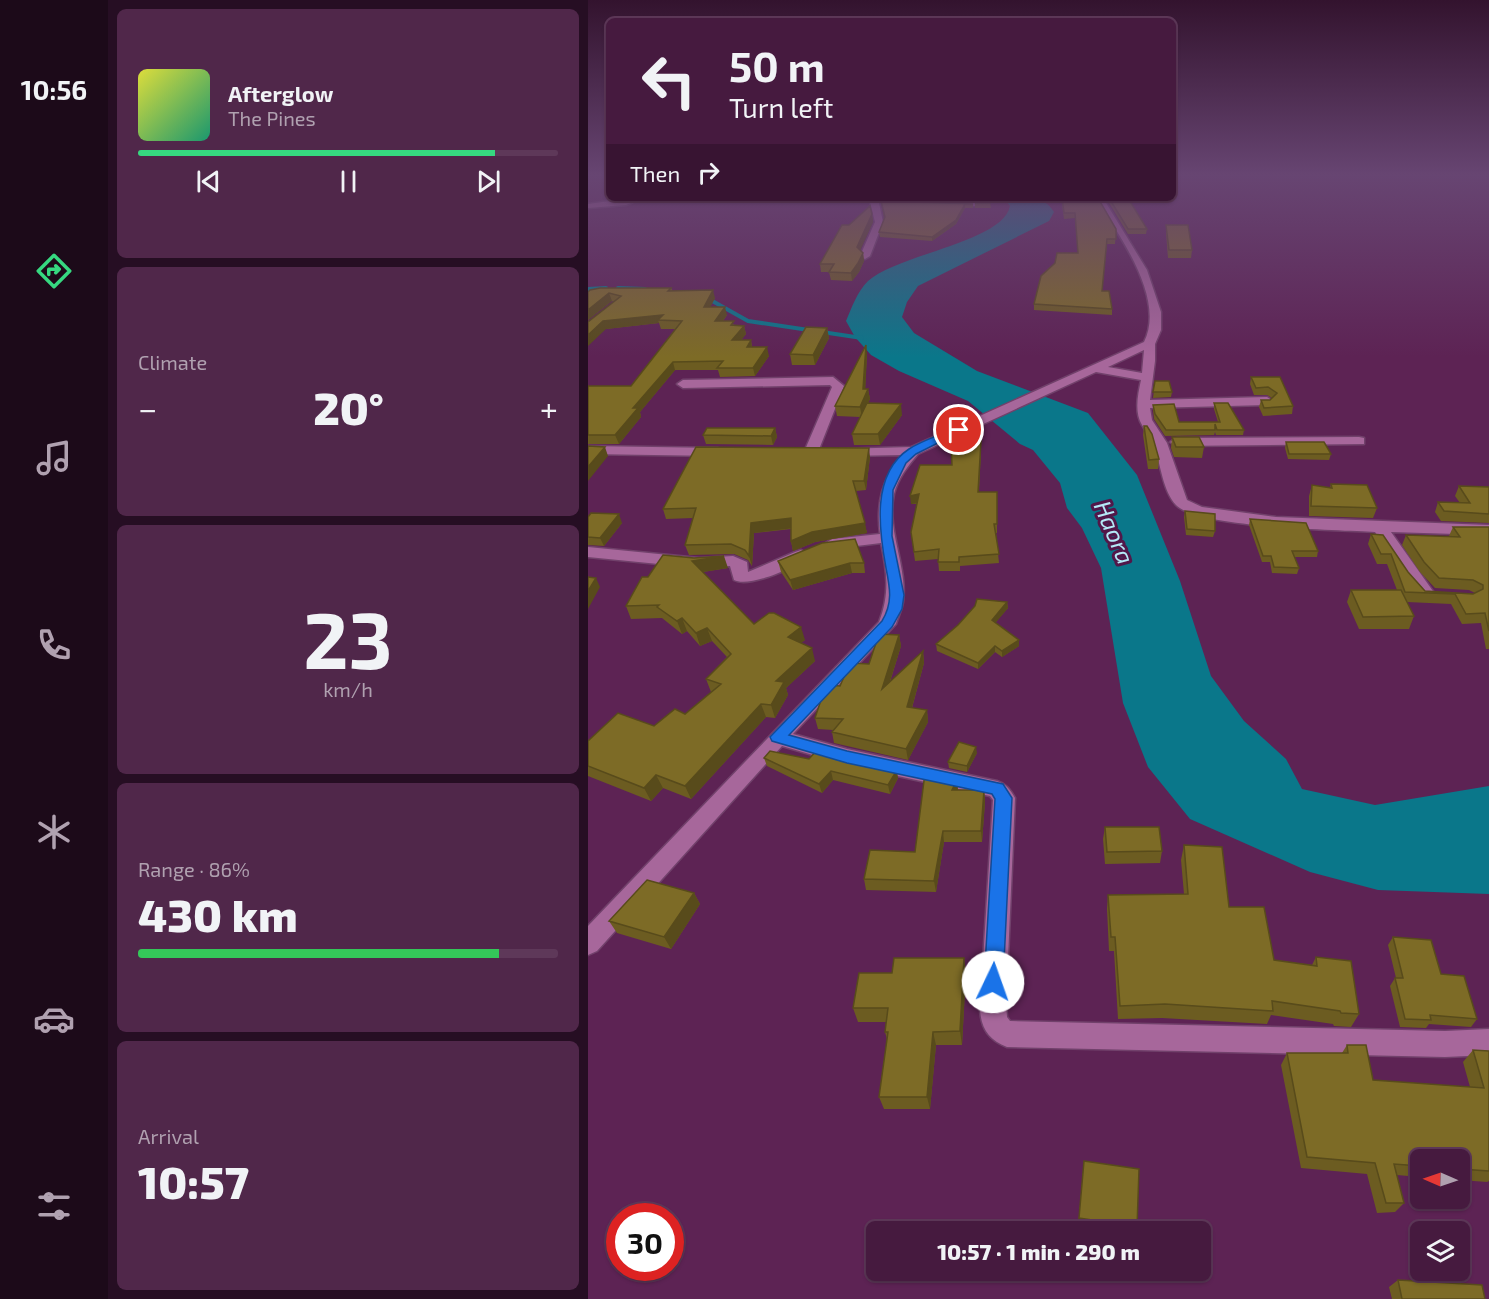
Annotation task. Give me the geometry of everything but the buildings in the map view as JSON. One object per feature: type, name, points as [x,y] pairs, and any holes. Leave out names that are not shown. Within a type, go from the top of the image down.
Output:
[{"type":"street","points":[[865,256],[868,243],[873,236]]},
{"type":"street","points":[[588,943],[778,737],[887,624],[896,609],[897,595],[886,538],[887,490],[902,461],[913,451],[1149,344],[1158,330],[1150,292],[1123,236]]},
{"type":"street","points":[[1149,344],[1151,358],[1144,404],[1145,420],[1160,442],[1181,503],[1193,511],[1247,519],[1380,527],[1489,530]]},
{"type":"street","points":[[1088,371],[1126,372],[1147,378]]},
{"type":"street","points":[[683,384],[833,381],[838,386],[817,452],[913,451]]},
{"type":"street","points":[[1144,404],[1267,401]]},
{"type":"street","points":[[1160,442],[1359,441]]},
{"type":"street","points":[[588,450],[731,452]]},
{"type":"street","points":[[1380,527],[1421,589],[1429,595],[1440,597]]},
{"type":"street","points":[[588,552],[699,563],[733,561],[741,565],[740,576],[748,578],[822,547],[886,538]]},
{"type":"street","points":[[778,737],[847,757],[997,789],[1004,798],[993,1004],[994,1023],[999,1030],[1007,1034],[1445,1044],[1489,1042]]},
{"type":"water","name":"Haora","points":[[975,236],[1020,236],[918,286],[907,302],[902,317],[914,333],[977,371],[1088,413],[1137,475],[1180,581],[1211,676],[1244,721],[1286,759],[1302,789],[1375,805],[1489,786],[1489,894],[1378,890],[1310,872],[1190,819],[1148,767],[1123,703],[1101,568],[1082,528],[1067,508],[1060,483],[1033,450],[1020,444],[968,401],[899,371],[871,355],[855,337],[846,321],[858,295],[868,281],[902,263]]},
{"type":"waterway","points":[[588,289],[606,288]]},
{"type":"waterway","points":[[618,288],[645,289]]},
{"type":"waterway","points":[[707,298],[748,321],[862,338]]},
{"type":"route","points":[[959,430],[913,451],[894,473],[887,490],[886,536],[897,595],[896,609],[887,624],[778,737],[847,757],[974,782],[997,789],[1004,798],[1000,834],[993,982]]}]
